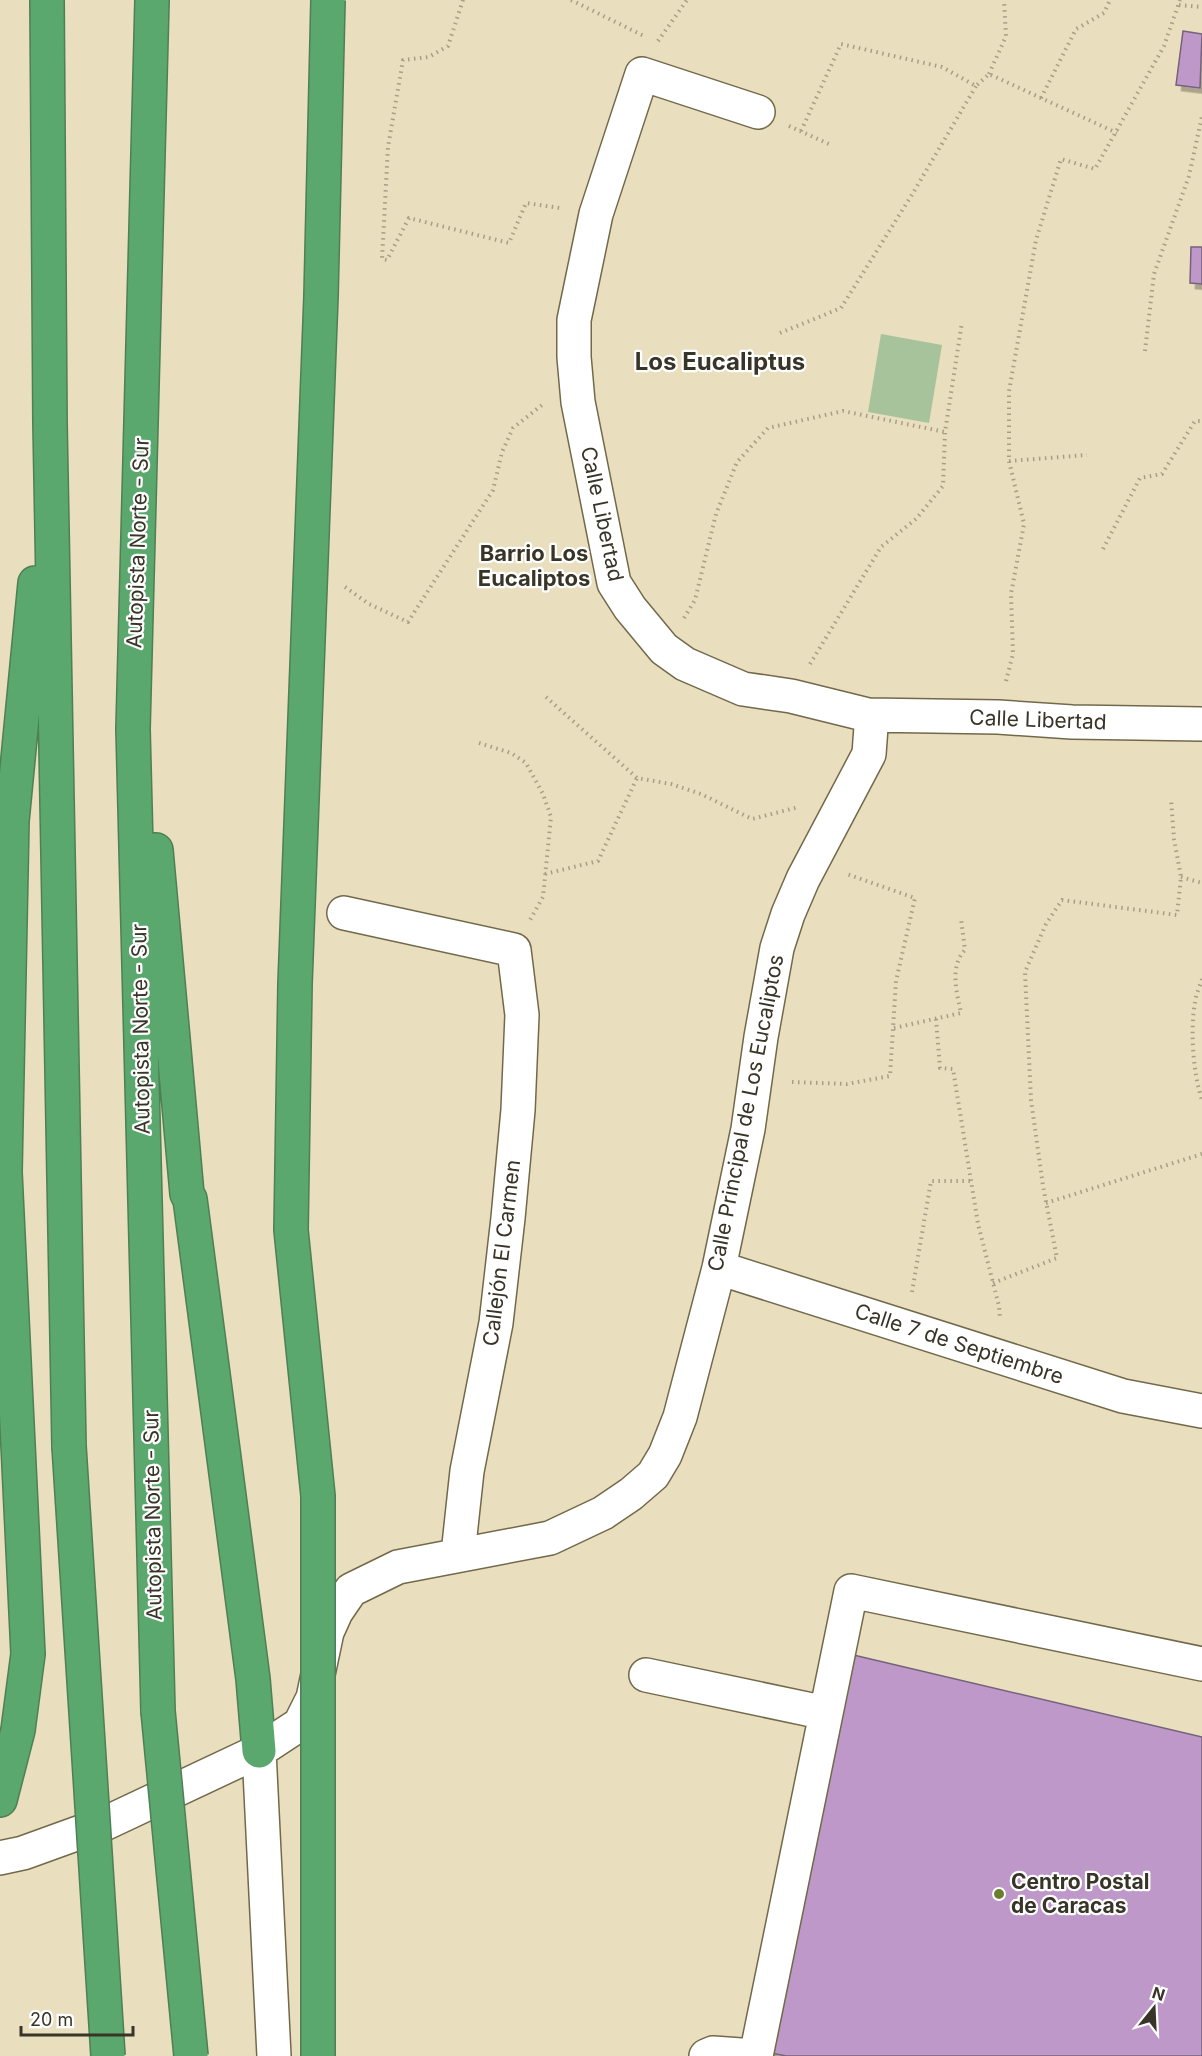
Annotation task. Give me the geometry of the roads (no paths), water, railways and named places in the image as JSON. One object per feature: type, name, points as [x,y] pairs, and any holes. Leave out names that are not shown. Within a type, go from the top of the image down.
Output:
[{"type":"highway","points":[[47,0],[50,423],[69,1446],[108,2056]]},
{"type":"highway","name":"Autopista Norte - Sur","points":[[152,0],[133,729],[158,1711],[192,2056]]},
{"type":"highway","points":[[318,2056],[318,1496],[291,1230],[295,984],[321,297],[328,0]]},
{"type":"highway","points":[[0,1800],[18,1730],[27,1654],[5,1172],[12,821],[50,423]]},
{"type":"highway","points":[[133,729],[156,843],[188,1194],[251,1667],[260,1751]]},
{"type":"street","name":"Calle Libertad","points":[[758,112],[642,74],[596,214],[574,320],[576,379],[578,402],[614,583],[630,608],[664,649],[685,664],[742,689],[791,696],[868,715],[1202,724]]},
{"type":"street","name":"Calle Principal de Los Eucaliptos","points":[[0,1858],[23,1853],[106,1823],[260,1751],[300,1724],[313,1698],[327,1632],[336,1612],[351,1590],[398,1567],[550,1538],[603,1513],[631,1494],[653,1475],[665,1455],[680,1418],[719,1268],[748,1129],[777,948],[788,914],[869,754],[871,727],[868,715]]},
{"type":"street","name":"Callejón El Carmen","points":[[344,913],[514,950],[522,1015],[518,1110],[508,1218],[496,1323],[467,1471],[458,1554]]},
{"type":"street","name":"Calle 7 de Septiembre","points":[[719,1268],[1123,1396],[1202,1411]]},
{"type":"street","points":[[706,2056],[713,2053],[755,2056],[851,1591],[1202,1664]]},
{"type":"street","points":[[646,1675],[826,1713]]},
{"type":"street","points":[[260,1751],[274,2056]]},
{"type":"place","name":"Centro Postal de Caracas","points":[[999,1894]]},
{"type":"district","name":"Los Eucaliptus","points":[[720,362]]},
{"type":"district","name":"Barrio Los Eucaliptos","points":[[534,566]]}]
